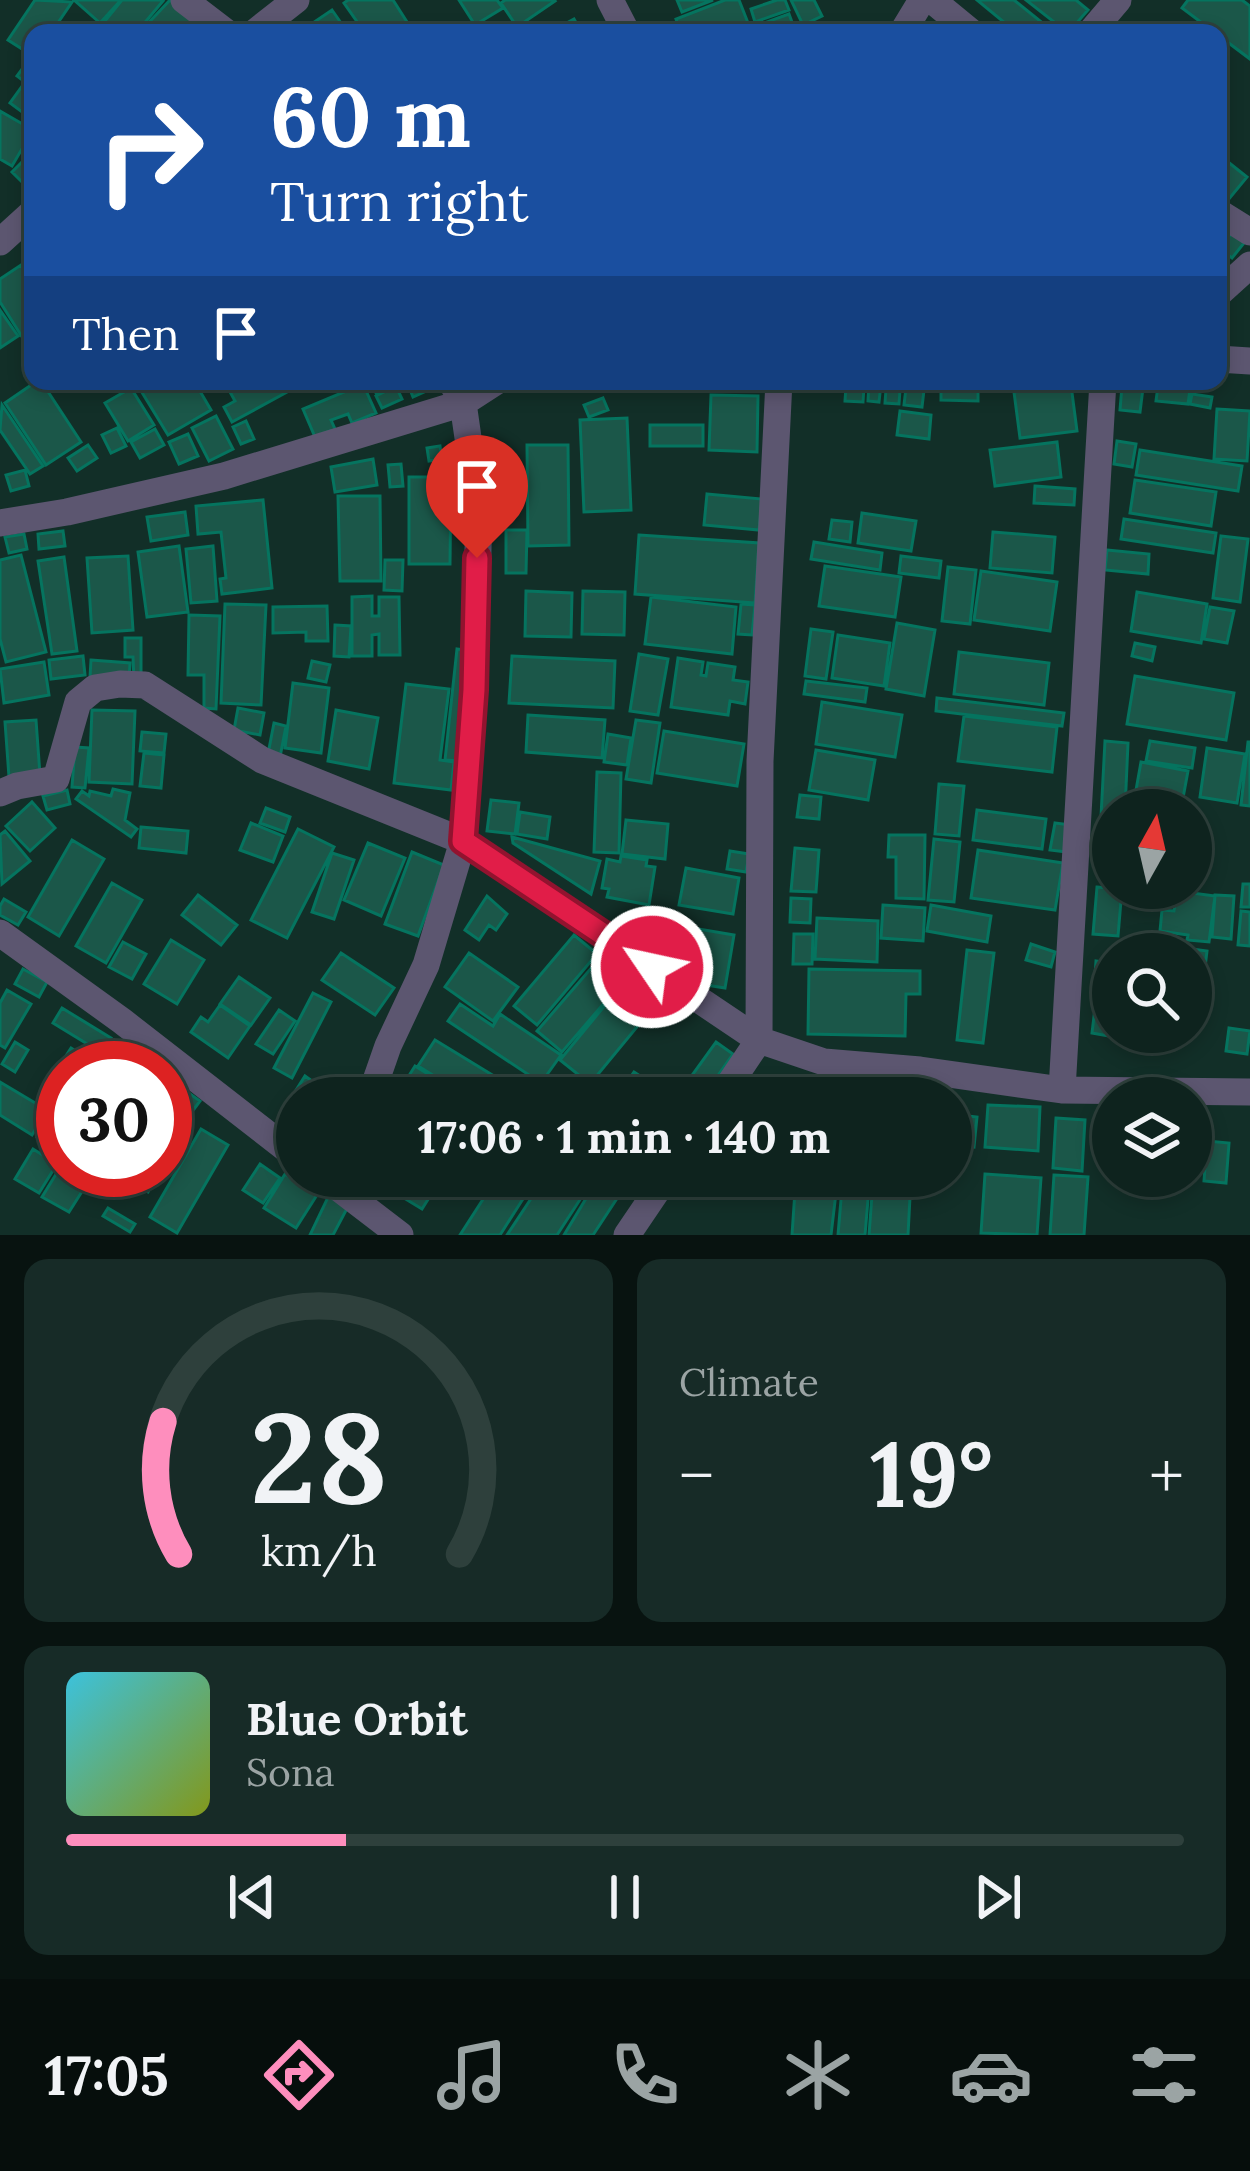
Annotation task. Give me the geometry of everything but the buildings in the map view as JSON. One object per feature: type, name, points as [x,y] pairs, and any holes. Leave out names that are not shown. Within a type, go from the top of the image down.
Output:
[{"type":"street","points":[[184,0],[215,24]]},
{"type":"street","points":[[265,24],[296,0]]},
{"type":"street","points":[[932,0],[961,24]]},
{"type":"street","points":[[1098,24],[1118,0]]},
{"type":"street","points":[[0,242],[24,220]]},
{"type":"street","points":[[1227,286],[1250,265]]},
{"type":"street","points":[[734,1077],[759,1040],[760,761],[778,390]]},
{"type":"street","points":[[1063,1090],[1102,390]]},
{"type":"street","points":[[0,523],[224,476],[457,392],[479,514],[474,690],[463,841],[426,964],[377,1077]]},
{"type":"street","points":[[0,793],[56,778],[78,702],[94,688],[145,685],[262,760],[463,841],[759,1040],[824,1062],[1063,1090],[1250,1092]]},
{"type":"street","points":[[0,933],[276,1140]]},
{"type":"street","points":[[350,1197],[400,1235]]},
{"type":"street","points":[[627,1235],[653,1197]]},
{"type":"route","points":[[477,558],[463,841],[652,967]]}]
